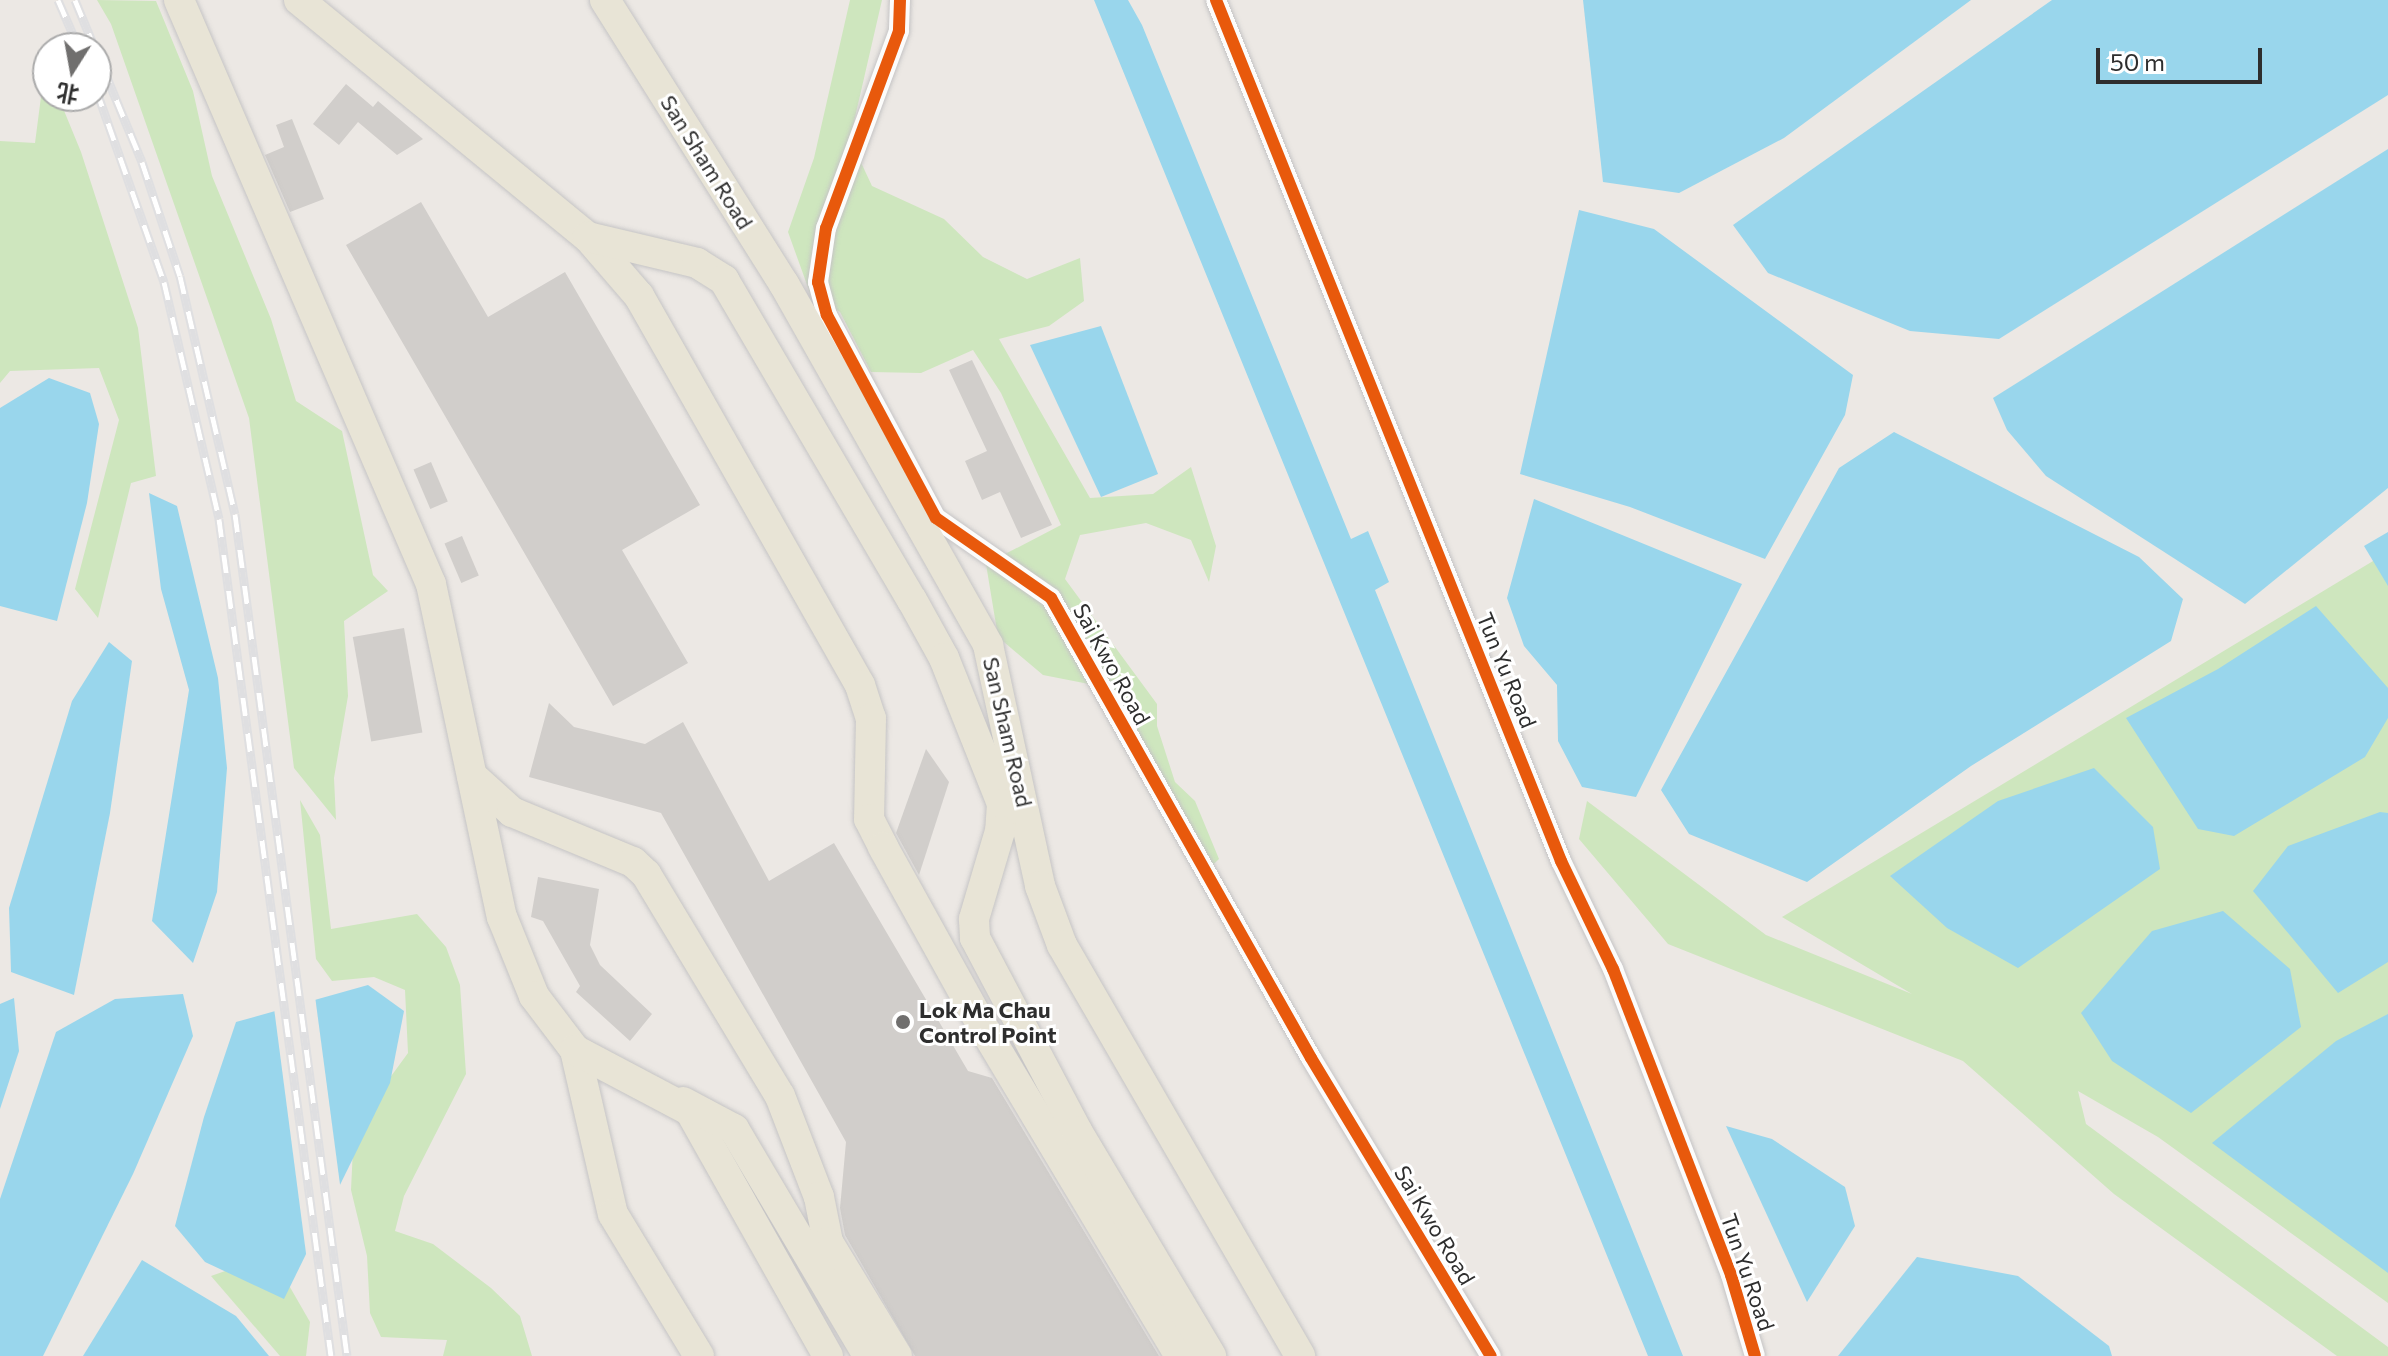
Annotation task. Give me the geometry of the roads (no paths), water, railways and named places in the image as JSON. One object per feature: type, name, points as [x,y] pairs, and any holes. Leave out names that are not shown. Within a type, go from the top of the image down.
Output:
[{"type":"main road","points":[[179,0],[431,584],[502,917],[534,996],[575,1050],[613,1214],[699,1356]]},
{"type":"main road","name":"San Sham Road","points":[[299,0],[588,237],[639,296],[860,685],[871,718],[869,819],[980,1022],[1180,1356]]},
{"type":"main road","name":"San Sham Road","points":[[605,0],[784,284],[988,645],[1040,886],[1062,945],[1300,1356]]},
{"type":"main road","name":"San Sham Road","points":[[588,237],[697,263],[724,280],[912,600],[944,658],[1002,804],[1000,831],[974,919],[975,938],[1077,1131],[1211,1356]]},
{"type":"main road","points":[[472,775],[512,812],[633,862],[646,874],[780,1096],[819,1197],[828,1242],[897,1356]]},
{"type":"main road","points":[[575,1050],[734,1129],[868,1356]]},
{"type":"main road","points":[[681,1102],[828,1356]]},
{"type":"street","name":"Sai Kwo Road","points":[[900,0],[899,31],[826,228],[818,282],[827,315],[936,518],[1051,598],[1311,1058],[1491,1356]]},
{"type":"street","name":"Tun Yu Road","points":[[1216,0],[1561,861],[1613,969],[1731,1275],[1755,1356]]},
{"type":"water","points":[[1094,0],[1128,0],[1142,25],[1351,539],[1368,531],[1389,582],[1375,590],[1683,1356],[1648,1356]]},
{"type":"water","points":[[1583,0],[1971,0],[1784,138],[1679,193],[1603,182]]},
{"type":"water","points":[[2052,0],[2388,0],[2388,95],[1999,339],[1910,331],[1768,273],[1733,225]]},
{"type":"water","points":[[2388,149],[2388,488],[2245,604],[2046,476],[2007,430],[1993,398]]},
{"type":"water","points":[[1579,210],[1654,229],[1853,375],[1845,415],[1765,559],[1630,507],[1520,474]]},
{"type":"water","points":[[1101,326],[1158,474],[1101,497],[1030,345]]},
{"type":"water","points":[[49,378],[90,393],[99,424],[87,503],[57,621],[0,606],[0,408]]},
{"type":"water","points":[[1894,432],[2139,557],[2183,599],[2171,641],[1971,766],[1807,882],[1689,834],[1661,790],[1839,468]]},
{"type":"water","points":[[149,493],[177,506],[218,678],[227,768],[217,892],[193,963],[152,921],[189,690],[161,589]]},
{"type":"water","points":[[1534,499],[1742,584],[1636,797],[1582,787],[1558,741],[1557,685],[1524,646],[1507,598]]},
{"type":"water","points":[[2388,532],[2388,586],[2364,546]]},
{"type":"water","points":[[2316,606],[2388,688],[2388,718],[2365,757],[2234,836],[2198,829],[2126,718],[2218,669]]},
{"type":"water","points":[[109,642],[132,661],[110,813],[74,995],[11,972],[9,908],[72,701]]},
{"type":"water","points":[[2094,768],[2153,827],[2160,869],[2018,968],[1947,928],[1890,876],[1998,801]]},
{"type":"water","points":[[2380,812],[2388,813],[2388,962],[2338,993],[2253,891],[2288,846]]},
{"type":"water","points":[[2223,911],[2290,969],[2301,1027],[2191,1113],[2112,1061],[2081,1013],[2152,931]]},
{"type":"water","points":[[368,985],[404,1011],[390,1083],[284,1299],[205,1262],[175,1226],[204,1117],[236,1022]]},
{"type":"water","points":[[183,994],[193,1036],[133,1174],[43,1356],[0,1356],[0,1199],[56,1032],[115,999]]},
{"type":"water","points":[[14,998],[19,1051],[0,1109],[0,1004]]},
{"type":"water","points":[[2388,1014],[2388,1273],[2212,1143],[2336,1041]]},
{"type":"water","points":[[1726,1126],[1772,1139],[1845,1187],[1855,1226],[1807,1302]]},
{"type":"water","points":[[1917,1257],[2018,1276],[2109,1346],[2112,1356],[1838,1356]]},
{"type":"water","points":[[142,1260],[236,1316],[269,1356],[83,1356]]},
{"type":"railway","points":[[58,0],[72,32]]},
{"type":"railway","points":[[75,0],[142,162],[180,276],[235,514],[347,1356]]},
{"type":"railway","points":[[104,112],[164,282],[219,519],[331,1356]]},
{"type":"place","name":"Lok Ma Chau Control Point","points":[[903,1022]]}]
